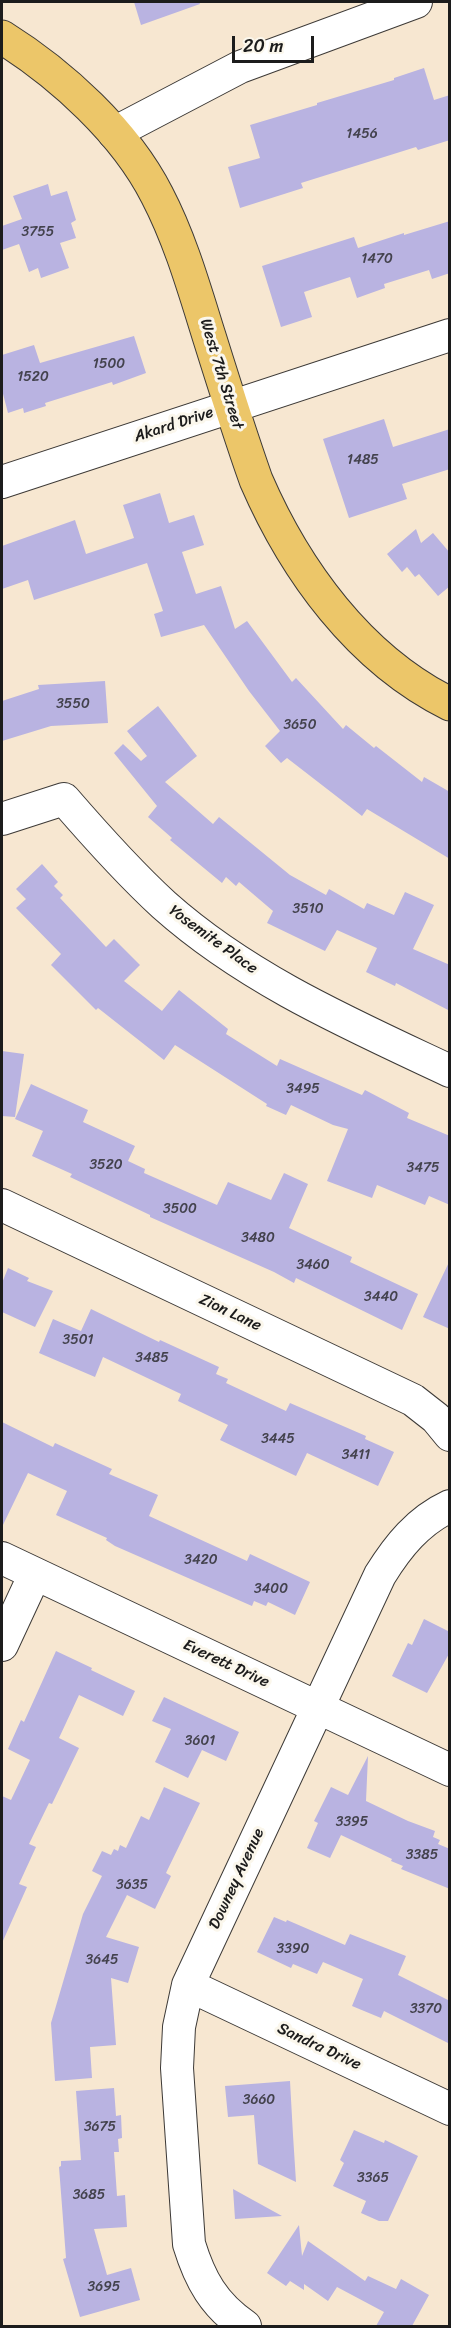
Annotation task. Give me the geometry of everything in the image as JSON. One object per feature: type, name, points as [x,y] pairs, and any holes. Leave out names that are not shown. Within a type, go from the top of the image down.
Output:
[{"type":"main road","name":"West 7th Street","points":[[2,37],[21,49],[62,82],[114,133],[132,154],[157,194],[178,242],[256,480],[293,554],[346,622],[375,651],[405,676],[450,704]]},
{"type":"street","points":[[114,133],[240,67],[416,2]]},
{"type":"street","name":"Akard Drive","points":[[2,482],[450,335]]},
{"type":"street","name":"Yosemite Place","points":[[2,819],[64,799],[112,854],[165,906],[223,951],[292,994],[450,1071]]},
{"type":"street","name":"Zion Lane","points":[[2,1205],[413,1400],[436,1418],[450,1435]]},
{"type":"street","name":"Downey Avenue","points":[[245,2326],[213,2297],[198,2272],[189,2244],[177,2068],[179,2027],[188,1985],[380,1575],[397,1548],[418,1525],[450,1506]]},
{"type":"street","name":"Everett Drive","points":[[2,1558],[450,1770]]},
{"type":"street","points":[[2,1645],[35,1574]]},
{"type":"street","name":"Sandra Drive","points":[[188,1985],[450,2109]]},
{"type":"building","points":[[134,2],[199,2],[200,4],[141,25]]},
{"type":"building","points":[[424,68],[434,100],[450,95],[450,140],[418,150],[416,147],[301,183],[303,188],[240,208],[228,167],[260,158],[250,125],[394,80],[394,78]]},
{"type":"building","points":[[48,184],[51,196],[67,191],[76,220],[71,223],[76,238],[60,243],[69,268],[41,278],[38,268],[29,272],[19,244],[2,250],[2,226],[22,219],[13,196]]},
{"type":"building","points":[[450,221],[450,273],[432,279],[429,270],[384,284],[385,288],[357,298],[350,277],[304,292],[312,317],[281,327],[262,266],[354,237],[358,248]]},
{"type":"building","points":[[134,336],[146,373],[113,385],[112,382],[45,403],[46,406],[24,413],[23,408],[8,413],[2,390],[2,355],[34,345],[40,363]]},
{"type":"building","points":[[384,419],[393,447],[450,429],[450,469],[402,484],[407,499],[349,518],[323,439]]},
{"type":"building","points":[[160,493],[169,523],[194,515],[204,545],[182,552],[196,594],[221,586],[235,629],[247,621],[292,682],[296,678],[343,729],[346,725],[422,782],[424,777],[450,792],[450,859],[367,809],[362,816],[287,758],[281,763],[265,746],[280,731],[249,691],[204,625],[161,637],[154,614],[163,611],[147,563],[34,600],[28,580],[2,589],[2,546],[75,520],[86,554],[134,538],[123,505]]},
{"type":"building","points":[[416,529],[421,543],[433,533],[450,553],[450,586],[438,596],[419,574],[415,577],[407,567],[402,572],[387,554]]},
{"type":"building","points":[[105,681],[108,723],[51,726],[2,741],[2,701],[39,689],[38,685]]},
{"type":"building","points":[[158,706],[197,756],[165,782],[213,824],[219,817],[290,875],[326,895],[329,889],[364,909],[367,903],[394,915],[405,892],[434,905],[413,949],[450,965],[450,1011],[396,983],[395,986],[366,972],[377,948],[337,930],[325,951],[267,923],[273,911],[239,882],[236,886],[226,877],[222,883],[170,840],[172,838],[148,817],[157,806],[114,753],[123,744],[141,761],[147,756],[127,731]]},
{"type":"building","points":[[42,864],[58,882],[54,886],[63,895],[60,898],[106,947],[114,939],[140,965],[124,981],[162,1011],[179,990],[228,1029],[226,1034],[277,1066],[280,1059],[362,1095],[365,1090],[409,1113],[407,1118],[450,1136],[450,1205],[429,1196],[425,1205],[377,1185],[372,1198],[327,1181],[348,1129],[333,1125],[291,1105],[286,1115],[266,1106],[267,1104],[175,1045],[164,1060],[98,1008],[96,1010],[51,965],[61,954],[16,908],[26,899],[16,889]]},
{"type":"building","points":[[2,1051],[24,1054],[15,1117],[2,1116]]},
{"type":"building","points":[[31,1084],[88,1110],[83,1122],[135,1146],[128,1161],[145,1169],[144,1173],[217,1205],[228,1182],[271,1200],[284,1173],[308,1184],[289,1228],[352,1257],[350,1262],[418,1294],[402,1330],[296,1278],[294,1283],[150,1217],[70,1177],[72,1174],[32,1156],[43,1131],[15,1119]]},
{"type":"building","points":[[450,1260],[450,1329],[423,1317]]},
{"type":"building","points":[[8,1268],[29,1278],[27,1281],[53,1291],[35,1327],[2,1312],[2,1283]]},
{"type":"building","points":[[91,1309],[159,1342],[160,1340],[219,1367],[216,1374],[228,1379],[226,1383],[286,1411],[290,1403],[366,1436],[365,1439],[394,1452],[378,1486],[307,1453],[296,1476],[220,1440],[228,1425],[178,1401],[181,1394],[103,1357],[95,1377],[39,1353],[53,1319],[81,1331]]},
{"type":"building","points":[[2,1422],[53,1447],[55,1443],[112,1469],[109,1474],[158,1495],[149,1516],[247,1561],[250,1554],[310,1582],[295,1615],[268,1602],[266,1606],[254,1601],[252,1606],[115,1546],[106,1540],[107,1538],[56,1515],[67,1491],[28,1473],[2,1527]]},
{"type":"building","points":[[424,1619],[450,1632],[450,1652],[427,1693],[392,1676],[408,1643],[412,1645]]},
{"type":"building","points":[[56,1651],[135,1691],[123,1716],[79,1695],[59,1738],[79,1748],[52,1804],[49,1803],[29,1844],[36,1847],[19,1884],[27,1887],[2,1943],[2,1796],[11,1800],[30,1760],[8,1749],[21,1720],[24,1722]]},
{"type":"building","points":[[164,1697],[239,1732],[226,1761],[202,1750],[188,1778],[155,1762],[171,1729],[152,1721]]},
{"type":"building","points":[[368,1756],[366,1801],[435,1831],[433,1837],[440,1840],[438,1844],[450,1849],[450,1889],[401,1869],[403,1866],[391,1861],[392,1859],[341,1835],[330,1858],[307,1848],[318,1823],[314,1821],[331,1787],[348,1795]]},
{"type":"building","points":[[164,1787],[200,1803],[166,1873],[171,1876],[155,1909],[127,1895],[106,1937],[139,1947],[128,1983],[111,1978],[116,2045],[90,2047],[92,2078],[55,2081],[51,2023],[83,1914],[102,1876],[92,1871],[102,1851],[111,1855],[114,1849],[118,1851],[120,1845],[126,1848],[141,1816],[149,1820]]},
{"type":"building","points":[[274,1917],[286,1922],[287,1920],[345,1945],[350,1934],[406,1956],[398,1975],[450,2001],[450,2044],[384,2011],[381,2018],[352,2006],[363,1979],[323,1962],[317,1974],[293,1964],[291,1968],[257,1952]]},
{"type":"building","points":[[290,2081],[296,2182],[258,2164],[254,2115],[228,2117],[225,2086]]},
{"type":"building","points":[[114,2088],[116,2116],[121,2115],[122,2138],[118,2139],[119,2152],[114,2152],[117,2196],[125,2195],[127,2227],[94,2229],[107,2275],[131,2268],[140,2300],[80,2317],[63,2259],[66,2258],[59,2167],[61,2161],[81,2160],[76,2091]]},
{"type":"building","points":[[354,2130],[384,2143],[385,2140],[418,2156],[388,2221],[379,2221],[361,2213],[366,2201],[333,2186],[344,2163],[340,2160]]},
{"type":"building","points":[[233,2189],[282,2216],[235,2219]]},
{"type":"building","points":[[299,2225],[302,2256],[308,2241],[365,2281],[368,2276],[396,2289],[401,2279],[429,2295],[412,2326],[376,2326],[384,2312],[337,2287],[328,2301],[304,2284],[304,2290],[290,2281],[286,2286],[267,2273]]}]
